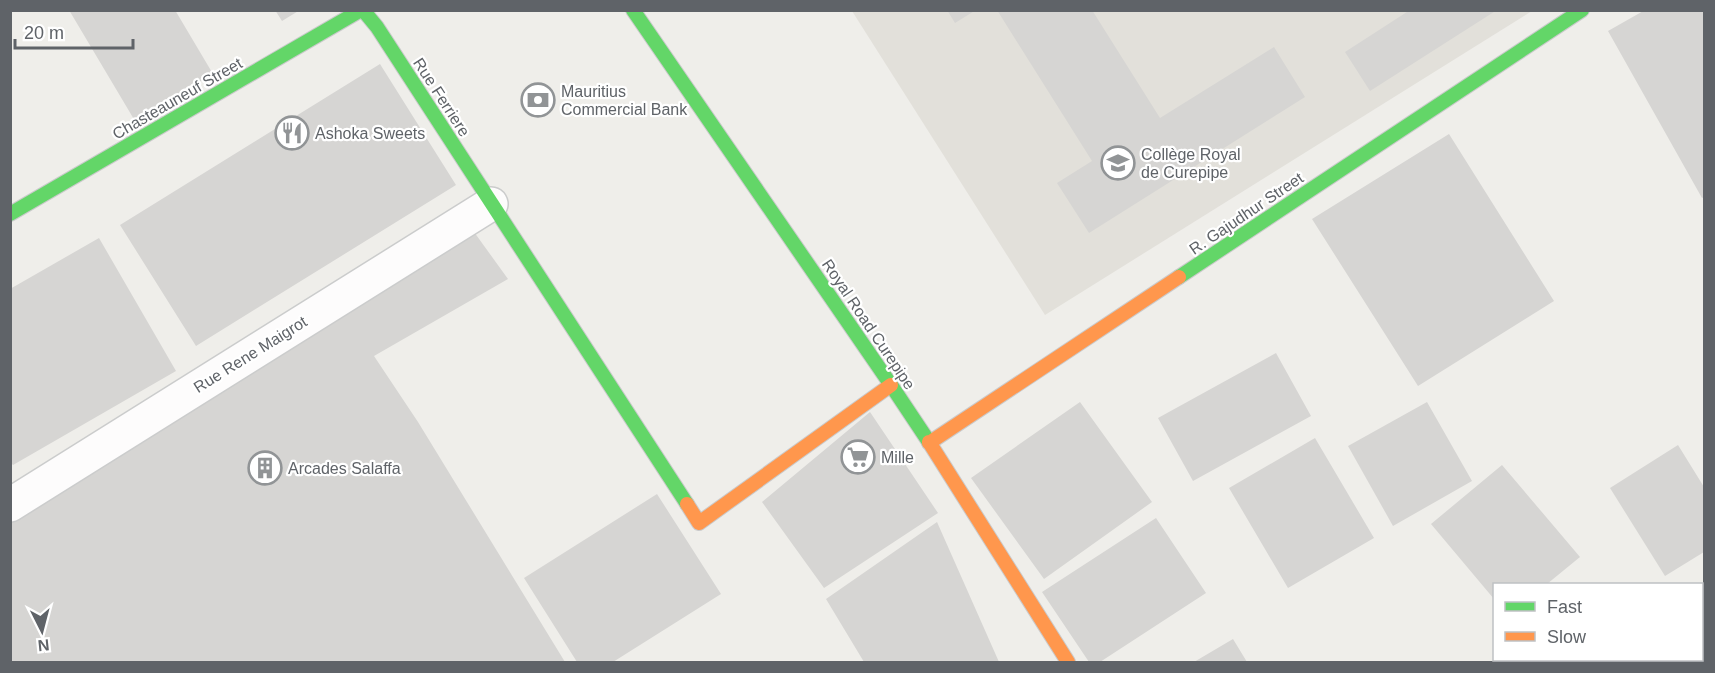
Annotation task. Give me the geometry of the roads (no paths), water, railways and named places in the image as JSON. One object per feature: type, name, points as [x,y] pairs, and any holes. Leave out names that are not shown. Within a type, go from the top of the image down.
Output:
[{"type":"street","name":"Rue Ferriere","points":[[362,10],[377,27],[699,523],[891,385]]},
{"type":"street","name":"Chasteauneuf Street","points":[[10,214],[362,10]]},
{"type":"street","name":"Royal Road Curepipe","points":[[633,10],[891,385],[1068,663]]},
{"type":"street","name":"R. Gajudhur Street","points":[[929,443],[1582,10]]},
{"type":"street","name":"Rue Rene Maigrot","points":[[10,505],[490,204]]},
{"type":"place","name":"Mauritius Commercial Bank","points":[[538,100]]},
{"type":"place","name":"Ashoka Sweets","points":[[292,133]]},
{"type":"place","name":"Collège Royal de Curepipe","points":[[1118,163]]},
{"type":"place","name":"Mille","points":[[858,457]]},
{"type":"place","name":"Arcades Salaffa","points":[[265,468]]}]
